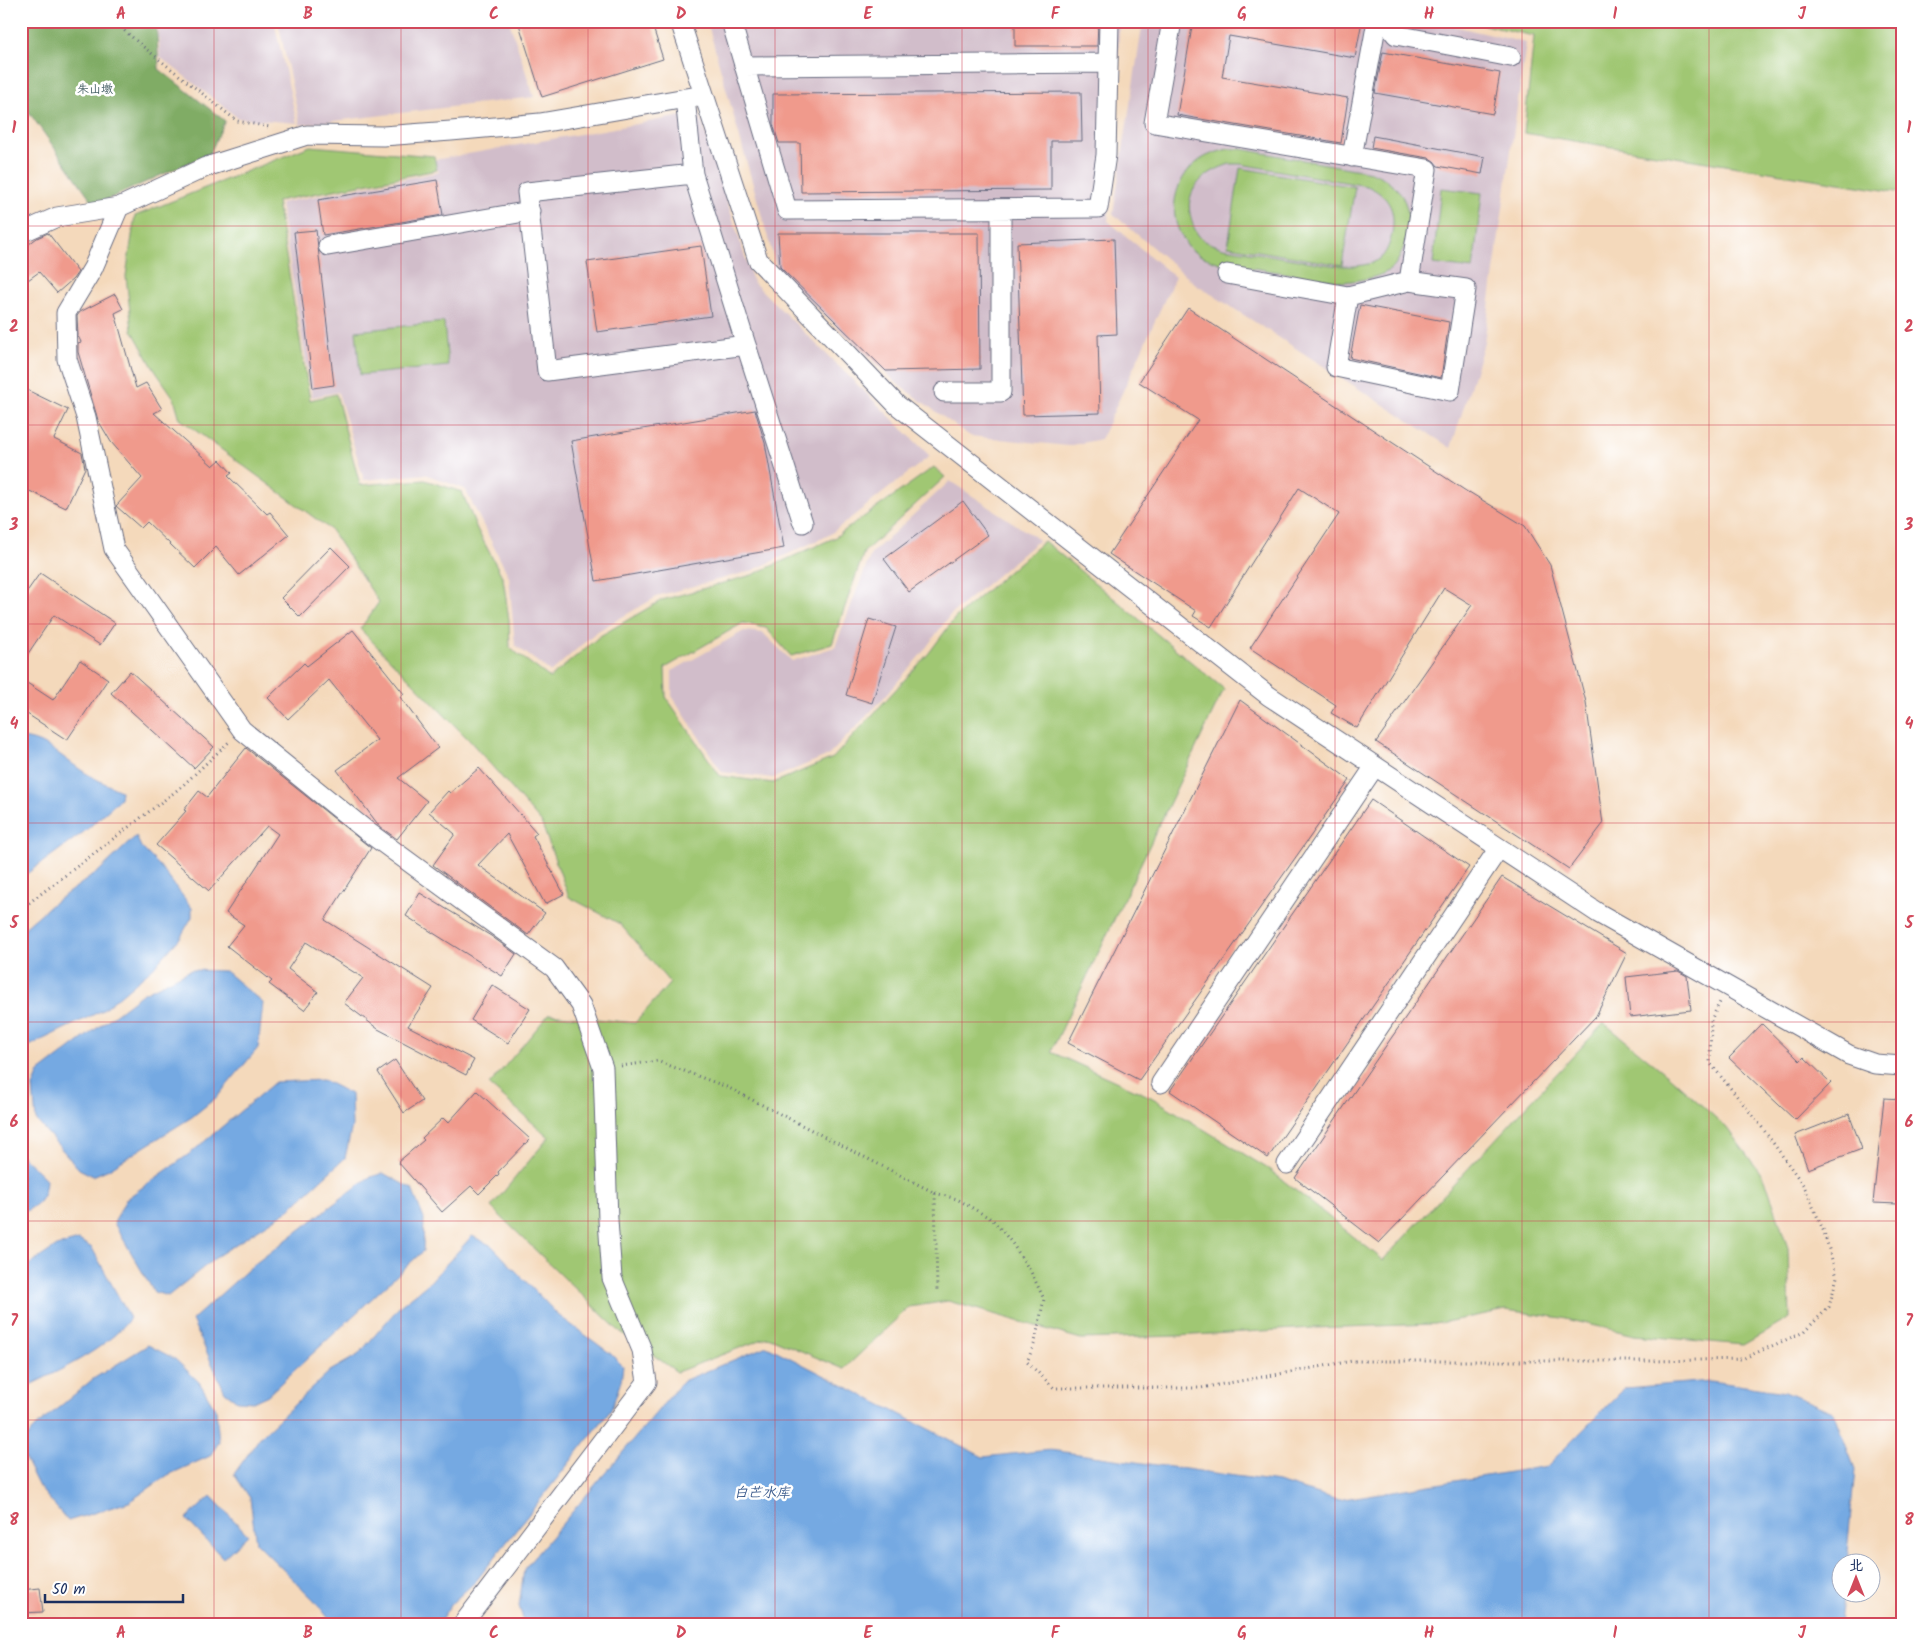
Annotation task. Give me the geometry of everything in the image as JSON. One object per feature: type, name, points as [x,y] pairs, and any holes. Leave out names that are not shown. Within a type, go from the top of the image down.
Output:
[{"type":"street","points":[[680,21],[758,260],[897,405],[1268,696],[1499,848],[1598,913],[1849,1055],[1875,1064],[1902,1066]]},
{"type":"street","points":[[731,21],[787,210],[1098,208],[1106,155],[1109,21]]},
{"type":"street","points":[[1172,21],[1154,123],[1427,169],[1409,281]]},
{"type":"street","points":[[1352,157],[1377,21]]},
{"type":"street","points":[[1385,21],[1396,35],[1511,57]]},
{"type":"street","points":[[744,66],[1108,63]]},
{"type":"street","points":[[21,233],[57,216],[119,207],[206,167],[307,134],[383,136],[451,132],[540,123],[704,95]]},
{"type":"street","points":[[685,98],[693,174],[802,523]]},
{"type":"street","points":[[693,174],[527,192],[548,371],[746,345]]},
{"type":"street","points":[[119,207],[94,268],[66,313],[67,359],[86,417],[114,549],[242,730],[368,832],[554,968],[581,1006],[603,1068],[608,1220],[612,1278],[642,1350],[647,1382],[462,1625]]},
{"type":"street","points":[[944,392],[1001,392],[1001,208]]},
{"type":"street","points":[[328,246],[530,211]]},
{"type":"street","points":[[1227,274],[1348,296],[1409,281],[1466,289],[1450,391],[1336,367],[1348,296]]},
{"type":"street","points":[[1161,1083],[1375,766]]},
{"type":"street","points":[[1287,1164],[1499,848]]},
{"type":"path","points":[[113,21],[146,50],[237,121],[273,128]]},
{"type":"path","points":[[21,909],[180,788],[242,730]]},
{"type":"path","points":[[603,1068],[657,1062],[727,1087],[935,1193],[957,1199],[992,1220],[1012,1243],[1031,1272],[1044,1298],[1035,1342],[1027,1362],[1054,1388],[1202,1388],[1352,1361],[1655,1361],[1742,1358],[1804,1332],[1829,1306],[1837,1278],[1824,1232],[1804,1186],[1761,1126],[1710,1063],[1711,1020],[1728,986]]},
{"type":"path","points":[[935,1193],[937,1291]]},
{"type":"shaded area","points":[[199,21],[274,21],[297,123],[238,118],[160,57],[158,24],[199,26]]},
{"type":"shaded area","points":[[278,21],[509,21],[534,97],[300,125]]},
{"type":"shaded area","points":[[707,21],[1119,21],[1116,155],[1108,221],[1175,277],[1101,439],[1068,446],[970,436],[900,386],[777,270]]},
{"type":"shaded area","points":[[1143,21],[1432,21],[1526,43],[1484,343],[1451,448],[1197,285],[1113,214]]},
{"type":"shaded area","points":[[699,113],[753,282],[930,456],[829,535],[751,571],[660,595],[596,632],[551,672],[515,645],[509,577],[465,489],[425,474],[364,480],[338,392],[312,397],[280,203],[439,172],[434,160]]},
{"type":"shaded area","points":[[950,481],[1039,540],[950,615],[923,652],[881,701],[829,755],[773,778],[722,772],[672,696],[672,671],[744,631],[763,633],[792,661],[835,647],[871,554]]},
{"type":"green space","name":"朱山墩","points":[[21,21],[156,21],[159,69],[225,121],[210,153],[95,205],[21,101]]},
{"type":"green space","points":[[1466,21],[1902,21],[1902,193],[1524,133],[1534,36]]},
{"type":"green space","points":[[310,146],[434,156],[437,170],[277,201],[310,400],[336,394],[360,485],[425,480],[462,492],[477,529],[503,578],[509,620],[510,648],[550,678],[600,636],[662,600],[752,575],[834,538],[934,467],[945,477],[864,552],[832,644],[791,656],[766,628],[743,623],[665,668],[666,697],[720,776],[773,783],[833,758],[929,653],[955,618],[1044,541],[1224,689],[1051,1052],[1151,1097],[1270,1170],[1383,1260],[1604,1023],[1670,1077],[1726,1127],[1765,1179],[1788,1248],[1790,1318],[1743,1345],[1635,1335],[1562,1318],[1506,1310],[1435,1324],[1081,1339],[948,1301],[909,1307],[844,1369],[768,1337],[677,1372],[618,1330],[491,1207],[549,1137],[489,1085],[549,1014],[635,1023],[670,983],[620,924],[569,897],[541,822],[470,741],[360,629],[379,602],[331,530],[180,419],[174,398],[154,369],[132,330],[126,276],[135,216]]},
{"type":"green space","points":[[1228,149],[1241,149],[1371,172],[1383,177],[1399,192],[1407,211],[1407,233],[1404,246],[1396,263],[1391,269],[1378,276],[1344,282],[1220,263],[1196,253],[1188,247],[1177,226],[1174,206],[1176,196],[1183,178],[1196,163],[1207,156]],"holes":[[[1230,164],[1240,164],[1367,186],[1373,189],[1383,196],[1392,210],[1392,232],[1386,251],[1381,258],[1368,264],[1339,266],[1223,248],[1204,240],[1196,231],[1190,214],[1189,204],[1194,188],[1213,171]]]},
{"type":"green space","points":[[1240,168],[1355,187],[1342,265],[1228,246]]},
{"type":"green space","points":[[1441,188],[1482,193],[1473,269],[1433,264]]},
{"type":"green space","points":[[444,322],[448,366],[360,375],[356,331]]},
{"type":"water","points":[[21,738],[49,747],[89,775],[121,791],[120,798],[115,804],[85,831],[21,878]]},
{"type":"water","points":[[136,836],[141,847],[159,865],[192,908],[192,917],[180,938],[154,967],[103,1010],[21,1050],[21,931],[52,904],[99,871]]},
{"type":"water","points":[[191,970],[225,971],[263,1003],[258,1048],[218,1096],[192,1117],[109,1169],[93,1176],[79,1169],[36,1120],[33,1087],[39,1072],[142,994]]},
{"type":"water","points":[[323,1080],[351,1094],[352,1126],[345,1158],[287,1211],[219,1255],[168,1296],[154,1292],[114,1223],[126,1199],[192,1152],[275,1082]]},
{"type":"water","points":[[21,1155],[46,1179],[40,1201],[21,1214]]},
{"type":"water","points":[[383,1173],[412,1189],[424,1219],[423,1251],[268,1395],[253,1402],[237,1401],[225,1392],[192,1320],[252,1266],[368,1178]]},
{"type":"water","points":[[472,1236],[492,1246],[558,1315],[611,1354],[623,1366],[621,1381],[611,1410],[476,1581],[452,1603],[437,1625],[334,1625],[314,1600],[256,1543],[250,1498],[234,1474],[261,1436],[330,1371],[358,1355],[400,1306],[429,1283]]},
{"type":"water","points":[[79,1240],[92,1248],[130,1318],[109,1339],[82,1358],[26,1387],[21,1386],[21,1270],[57,1246]]},
{"type":"water","points":[[148,1345],[175,1359],[199,1382],[216,1410],[219,1442],[210,1456],[168,1475],[129,1502],[68,1521],[39,1487],[24,1457],[25,1441],[34,1428],[93,1379]]},
{"type":"water","name":"白芒水库","points":[[767,1346],[983,1457],[1050,1450],[1278,1482],[1338,1500],[1547,1466],[1625,1388],[1711,1381],[1785,1392],[1833,1412],[1855,1469],[1847,1554],[1830,1554],[1830,1604],[1842,1604],[1840,1625],[525,1625],[519,1606],[524,1569],[683,1381]]},
{"type":"water","points":[[211,1496],[248,1535],[223,1558],[186,1519]]},
{"type":"building","points":[[518,21],[651,21],[663,59],[542,97]]},
{"type":"building","points":[[1015,21],[1098,21],[1097,46],[1015,46]]},
{"type":"building","points":[[1193,21],[1362,21],[1355,58],[1229,36],[1222,77],[1348,98],[1341,143],[1177,115]]},
{"type":"building","points":[[1383,52],[1500,73],[1493,114],[1375,93]]},
{"type":"building","points":[[1081,92],[1082,141],[1051,141],[1051,190],[801,192],[800,143],[779,143],[773,124],[773,94]]},
{"type":"building","points":[[1373,136],[1485,157],[1482,174],[1438,166],[1429,158],[1371,148]]},
{"type":"building","points":[[437,180],[443,215],[323,235],[318,200]]},
{"type":"building","points":[[316,230],[334,385],[313,388],[294,232]]},
{"type":"building","points":[[48,233],[78,272],[57,293],[39,272],[21,285],[21,250],[37,238]]},
{"type":"building","points":[[778,233],[979,233],[980,369],[886,371],[780,267]]},
{"type":"building","points":[[1114,239],[1117,334],[1098,335],[1100,413],[1023,415],[1017,243]]},
{"type":"building","points":[[701,246],[711,316],[597,332],[587,262]]},
{"type":"building","points":[[115,294],[123,309],[115,313],[136,388],[146,383],[162,409],[154,413],[213,466],[220,460],[232,473],[228,476],[267,514],[270,512],[289,535],[239,575],[216,547],[195,568],[147,522],[141,528],[116,506],[142,478],[111,442],[98,420],[78,352],[78,343],[81,342],[78,336],[77,316],[80,312]]},
{"type":"building","points":[[1360,305],[1449,322],[1441,378],[1350,358]]},
{"type":"building","points":[[1188,308],[1469,493],[1525,526],[1550,565],[1586,702],[1603,824],[1569,869],[1376,742],[1472,605],[1444,588],[1357,728],[1331,713],[1336,705],[1250,648],[1339,514],[1299,488],[1211,627],[1193,616],[1196,611],[1109,554],[1198,420],[1139,382]]},
{"type":"building","points":[[21,387],[68,410],[54,439],[82,453],[85,468],[66,508],[21,487]]},
{"type":"building","points":[[755,410],[765,443],[784,548],[596,581],[571,441]]},
{"type":"building","points":[[963,501],[988,535],[909,592],[884,559]]},
{"type":"building","points":[[331,547],[350,566],[300,617],[281,598]]},
{"type":"building","points":[[40,573],[115,623],[100,645],[54,615],[21,664],[21,600]]},
{"type":"building","points":[[869,619],[896,627],[872,703],[846,695]]},
{"type":"building","points":[[353,630],[404,694],[400,697],[438,748],[398,778],[427,801],[397,839],[380,827],[337,770],[377,740],[329,680],[288,719],[268,698],[304,663],[307,666]]},
{"type":"building","points":[[80,660],[108,679],[67,740],[21,710],[21,679],[53,700]]},
{"type":"building","points":[[130,671],[214,747],[194,768],[111,693]]},
{"type":"building","points":[[1240,700],[1350,780],[1139,1080],[1068,1043]]},
{"type":"building","points":[[246,748],[371,848],[325,920],[433,988],[408,1026],[474,1060],[466,1075],[378,1029],[344,1003],[363,978],[306,942],[288,969],[318,992],[304,1010],[269,984],[272,981],[227,946],[244,925],[226,913],[278,834],[267,826],[209,891],[156,845],[186,811],[184,810],[199,791],[207,797]]},
{"type":"building","points":[[479,768],[537,833],[533,836],[564,894],[545,904],[507,834],[478,865],[545,913],[528,935],[433,865],[455,834],[429,812],[448,791],[450,793]]},
{"type":"building","points":[[1371,800],[1469,867],[1268,1158],[1170,1091]]},
{"type":"building","points":[[1502,877],[1627,953],[1596,1016],[1379,1243],[1295,1178]]},
{"type":"building","points":[[420,893],[491,936],[516,954],[502,976],[406,916]]},
{"type":"building","points":[[1678,971],[1687,976],[1691,1010],[1630,1017],[1626,977]]},
{"type":"building","points":[[492,985],[530,1009],[508,1043],[471,1020]]},
{"type":"building","points":[[1762,1024],[1800,1061],[1804,1057],[1831,1083],[1795,1120],[1729,1058]]},
{"type":"building","points":[[395,1060],[422,1101],[404,1113],[378,1072]]},
{"type":"building","points":[[477,1091],[530,1139],[479,1194],[471,1186],[442,1212],[398,1162],[424,1140],[422,1138],[443,1118],[448,1123]]},
{"type":"building","points":[[1884,1098],[1902,1099],[1902,1162],[1899,1161],[1898,1204],[1873,1203]]},
{"type":"building","points":[[1849,1114],[1862,1149],[1808,1169],[1795,1135]]},
{"type":"building","points":[[40,1588],[43,1612],[21,1613],[21,1590]]}]
